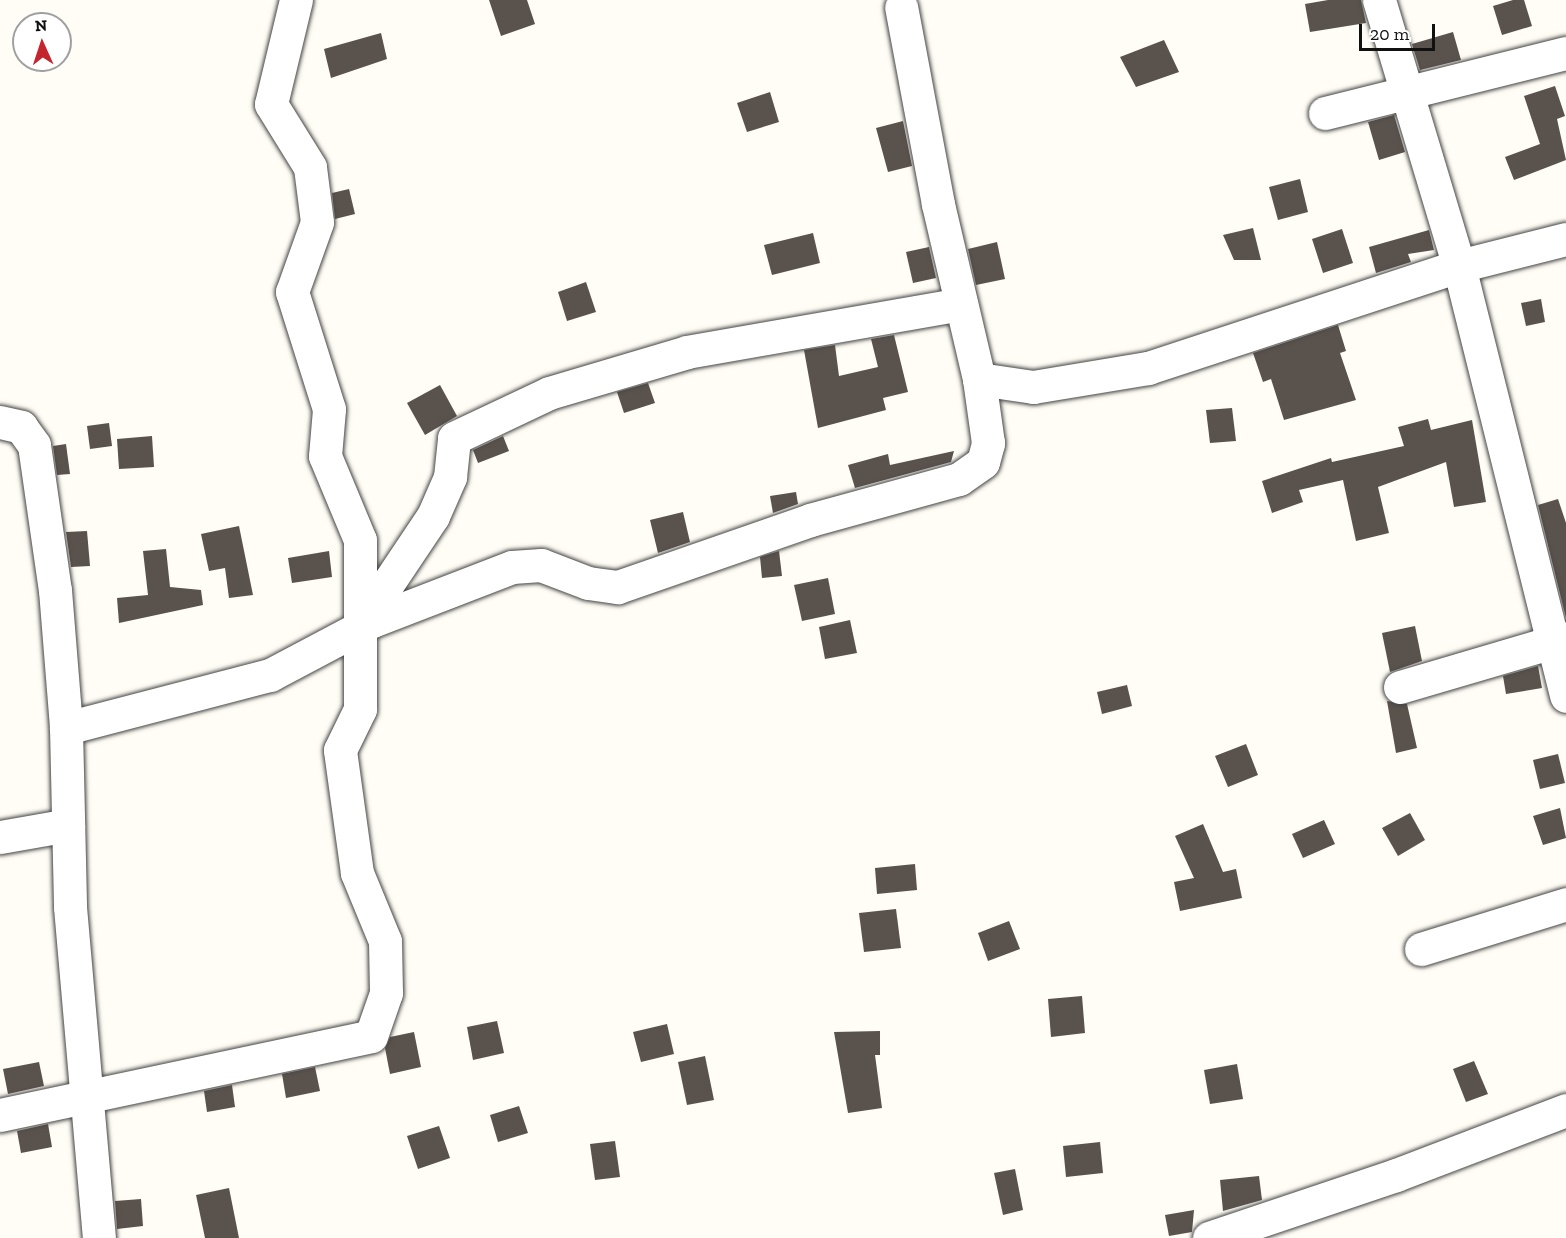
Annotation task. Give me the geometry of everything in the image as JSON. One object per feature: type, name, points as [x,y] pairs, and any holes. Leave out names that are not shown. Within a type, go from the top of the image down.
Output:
[{"type":"street","points":[[0,1115],[371,1036],[387,993],[385,941],[357,873],[340,750],[360,709],[360,540],[325,456],[329,409],[292,292],[317,222],[310,167],[272,104],[296,0]]},
{"type":"street","points":[[1379,0],[1459,266],[1559,640],[1566,696]]},
{"type":"street","points":[[66,728],[270,675],[359,628],[512,567],[541,565],[588,584],[618,586],[810,520],[959,479],[983,462],[988,443],[979,380],[961,304],[901,7]]},
{"type":"street","points":[[1325,113],[1566,53]]},
{"type":"street","points":[[979,380],[1033,387],[1148,368],[1459,266],[1566,238]]},
{"type":"street","points":[[359,628],[433,516],[450,477],[454,438],[549,393],[687,352],[961,304]]},
{"type":"street","points":[[0,422],[21,427],[34,445],[55,590],[66,728],[68,825],[86,1098],[99,1238]]},
{"type":"street","points":[[1400,687],[1559,640]]},
{"type":"street","points":[[0,837],[68,825]]},
{"type":"street","points":[[1421,949],[1566,904]]},
{"type":"street","points":[[1209,1238],[1396,1175],[1566,1110]]},
{"type":"building","points":[[489,0],[527,0],[535,24],[501,36]]},
{"type":"building","points":[[1328,0],[1361,0],[1366,23],[1310,32],[1305,4]]},
{"type":"building","points":[[1513,0],[1524,0],[1532,26],[1502,35],[1493,6]]},
{"type":"building","points":[[1453,32],[1461,60],[1420,70],[1412,44]]},
{"type":"building","points":[[381,33],[387,59],[331,78],[324,49]]},
{"type":"building","points":[[1164,40],[1179,72],[1136,87],[1120,57]]},
{"type":"building","points":[[1555,86],[1565,116],[1557,119],[1566,160],[1514,180],[1505,157],[1540,144],[1524,96]]},
{"type":"building","points":[[770,92],[779,122],[747,132],[737,103]]},
{"type":"building","points":[[1394,115],[1405,152],[1379,160],[1368,122]]},
{"type":"building","points":[[903,121],[912,166],[888,172],[876,128]]},
{"type":"building","points":[[1300,179],[1308,212],[1278,220],[1269,187]]},
{"type":"building","points":[[349,189],[355,214],[335,219],[332,193]]},
{"type":"building","points":[[1253,228],[1261,260],[1234,260],[1223,235]]},
{"type":"building","points":[[1342,229],[1353,263],[1323,273],[1312,239]]},
{"type":"building","points":[[1429,230],[1434,250],[1408,254],[1411,262],[1376,273],[1369,247]]},
{"type":"building","points":[[813,233],[820,263],[772,275],[764,245]]},
{"type":"building","points":[[997,242],[1005,279],[976,285],[968,249]]},
{"type":"building","points":[[929,247],[936,278],[913,283],[906,252]]},
{"type":"building","points":[[586,282],[596,312],[567,321],[558,292]]},
{"type":"building","points":[[1541,299],[1545,322],[1526,326],[1521,303]]},
{"type":"building","points":[[1338,325],[1346,351],[1340,353],[1356,400],[1284,420],[1271,379],[1263,382],[1253,353]]},
{"type":"building","points":[[894,335],[908,392],[883,398],[886,410],[818,428],[804,350],[835,345],[839,376],[878,367],[871,339]]},
{"type":"building","points":[[648,383],[655,403],[624,413],[617,392]]},
{"type":"building","points":[[440,385],[457,416],[425,435],[407,403]]},
{"type":"building","points":[[1232,408],[1236,441],[1210,443],[1206,410]]},
{"type":"building","points":[[1428,419],[1431,430],[1472,420],[1486,502],[1454,507],[1446,462],[1378,487],[1389,533],[1356,541],[1343,480],[1299,490],[1303,502],[1272,513],[1262,481],[1331,458],[1332,462],[1404,446],[1398,427]]},
{"type":"building","points":[[109,423],[112,446],[90,449],[87,426]]},
{"type":"building","points":[[152,436],[154,467],[119,469],[117,439]]},
{"type":"building","points":[[503,436],[509,451],[478,463],[473,450]]},
{"type":"building","points":[[66,444],[70,474],[57,475],[53,446]]},
{"type":"building","points":[[954,451],[951,462],[855,488],[848,465],[888,454],[890,465]]},
{"type":"building","points":[[796,492],[798,504],[773,513],[770,496]]},
{"type":"building","points":[[1558,499],[1566,523],[1566,618],[1538,505]]},
{"type":"building","points":[[683,512],[690,542],[658,553],[650,520]]},
{"type":"building","points":[[239,526],[253,595],[229,598],[225,568],[209,571],[201,534]]},
{"type":"building","points":[[87,531],[90,566],[71,567],[66,532]]},
{"type":"building","points":[[166,549],[170,587],[201,590],[203,605],[119,623],[117,598],[148,595],[143,551]]},
{"type":"building","points":[[329,551],[332,577],[292,583],[288,558]]},
{"type":"building","points":[[779,551],[782,576],[762,578],[760,557]]},
{"type":"building","points":[[828,578],[835,614],[802,621],[794,585]]},
{"type":"building","points":[[850,620],[857,653],[825,659],[819,627]]},
{"type":"building","points":[[1415,626],[1422,661],[1390,672],[1382,633]]},
{"type":"building","points":[[1538,666],[1542,688],[1506,694],[1503,676]]},
{"type":"building","points":[[1127,685],[1132,706],[1102,714],[1097,692]]},
{"type":"building","points":[[1387,701],[1407,704],[1417,748],[1396,753]]},
{"type":"building","points":[[1246,744],[1258,775],[1228,787],[1215,756]]},
{"type":"building","points":[[1558,754],[1565,783],[1540,789],[1533,760]]},
{"type":"building","points":[[1560,808],[1566,838],[1543,845],[1533,816]]},
{"type":"building","points":[[1410,813],[1425,840],[1398,856],[1382,828]]},
{"type":"building","points":[[1324,820],[1335,844],[1303,858],[1292,834]]},
{"type":"building","points":[[1203,824],[1223,872],[1236,869],[1242,898],[1180,911],[1174,882],[1194,878],[1175,836]]},
{"type":"building","points":[[915,864],[917,890],[877,894],[875,868]]},
{"type":"building","points":[[896,909],[901,948],[864,952],[859,913]]},
{"type":"building","points":[[1009,921],[1020,949],[988,961],[978,933]]},
{"type":"building","points":[[1082,996],[1085,1033],[1051,1037],[1048,999]]},
{"type":"building","points":[[497,1021],[504,1053],[473,1060],[467,1027]]},
{"type":"building","points":[[667,1024],[674,1054],[641,1062],[633,1032]]},
{"type":"building","points":[[880,1031],[880,1055],[875,1055],[882,1108],[848,1113],[834,1032]]},
{"type":"building","points":[[414,1032],[421,1067],[390,1074],[385,1048],[390,1037]]},
{"type":"building","points":[[705,1056],[714,1100],[687,1105],[678,1062]]},
{"type":"building","points":[[1474,1061],[1488,1094],[1466,1102],[1453,1069]]},
{"type":"building","points":[[39,1062],[44,1086],[8,1094],[3,1069]]},
{"type":"building","points":[[1237,1064],[1243,1099],[1210,1104],[1204,1070]]},
{"type":"building","points":[[315,1067],[320,1091],[286,1098],[282,1074]]},
{"type":"building","points":[[232,1085],[235,1107],[207,1112],[204,1091]]},
{"type":"building","points":[[519,1106],[528,1133],[498,1142],[490,1115]]},
{"type":"building","points":[[48,1124],[52,1147],[21,1153],[17,1131]]},
{"type":"building","points":[[439,1126],[450,1158],[418,1169],[407,1136]]},
{"type":"building","points":[[615,1141],[620,1177],[595,1180],[590,1144]]},
{"type":"building","points":[[1100,1142],[1103,1173],[1066,1177],[1063,1146]]},
{"type":"building","points":[[1015,1169],[1023,1210],[1003,1215],[994,1173]]},
{"type":"building","points":[[1259,1176],[1262,1200],[1223,1211],[1220,1180]]},
{"type":"building","points":[[229,1188],[239,1238],[205,1238],[196,1195]]},
{"type":"building","points":[[141,1199],[143,1226],[117,1229],[115,1201]]},
{"type":"building","points":[[1194,1210],[1192,1232],[1169,1236],[1165,1215]]}]
